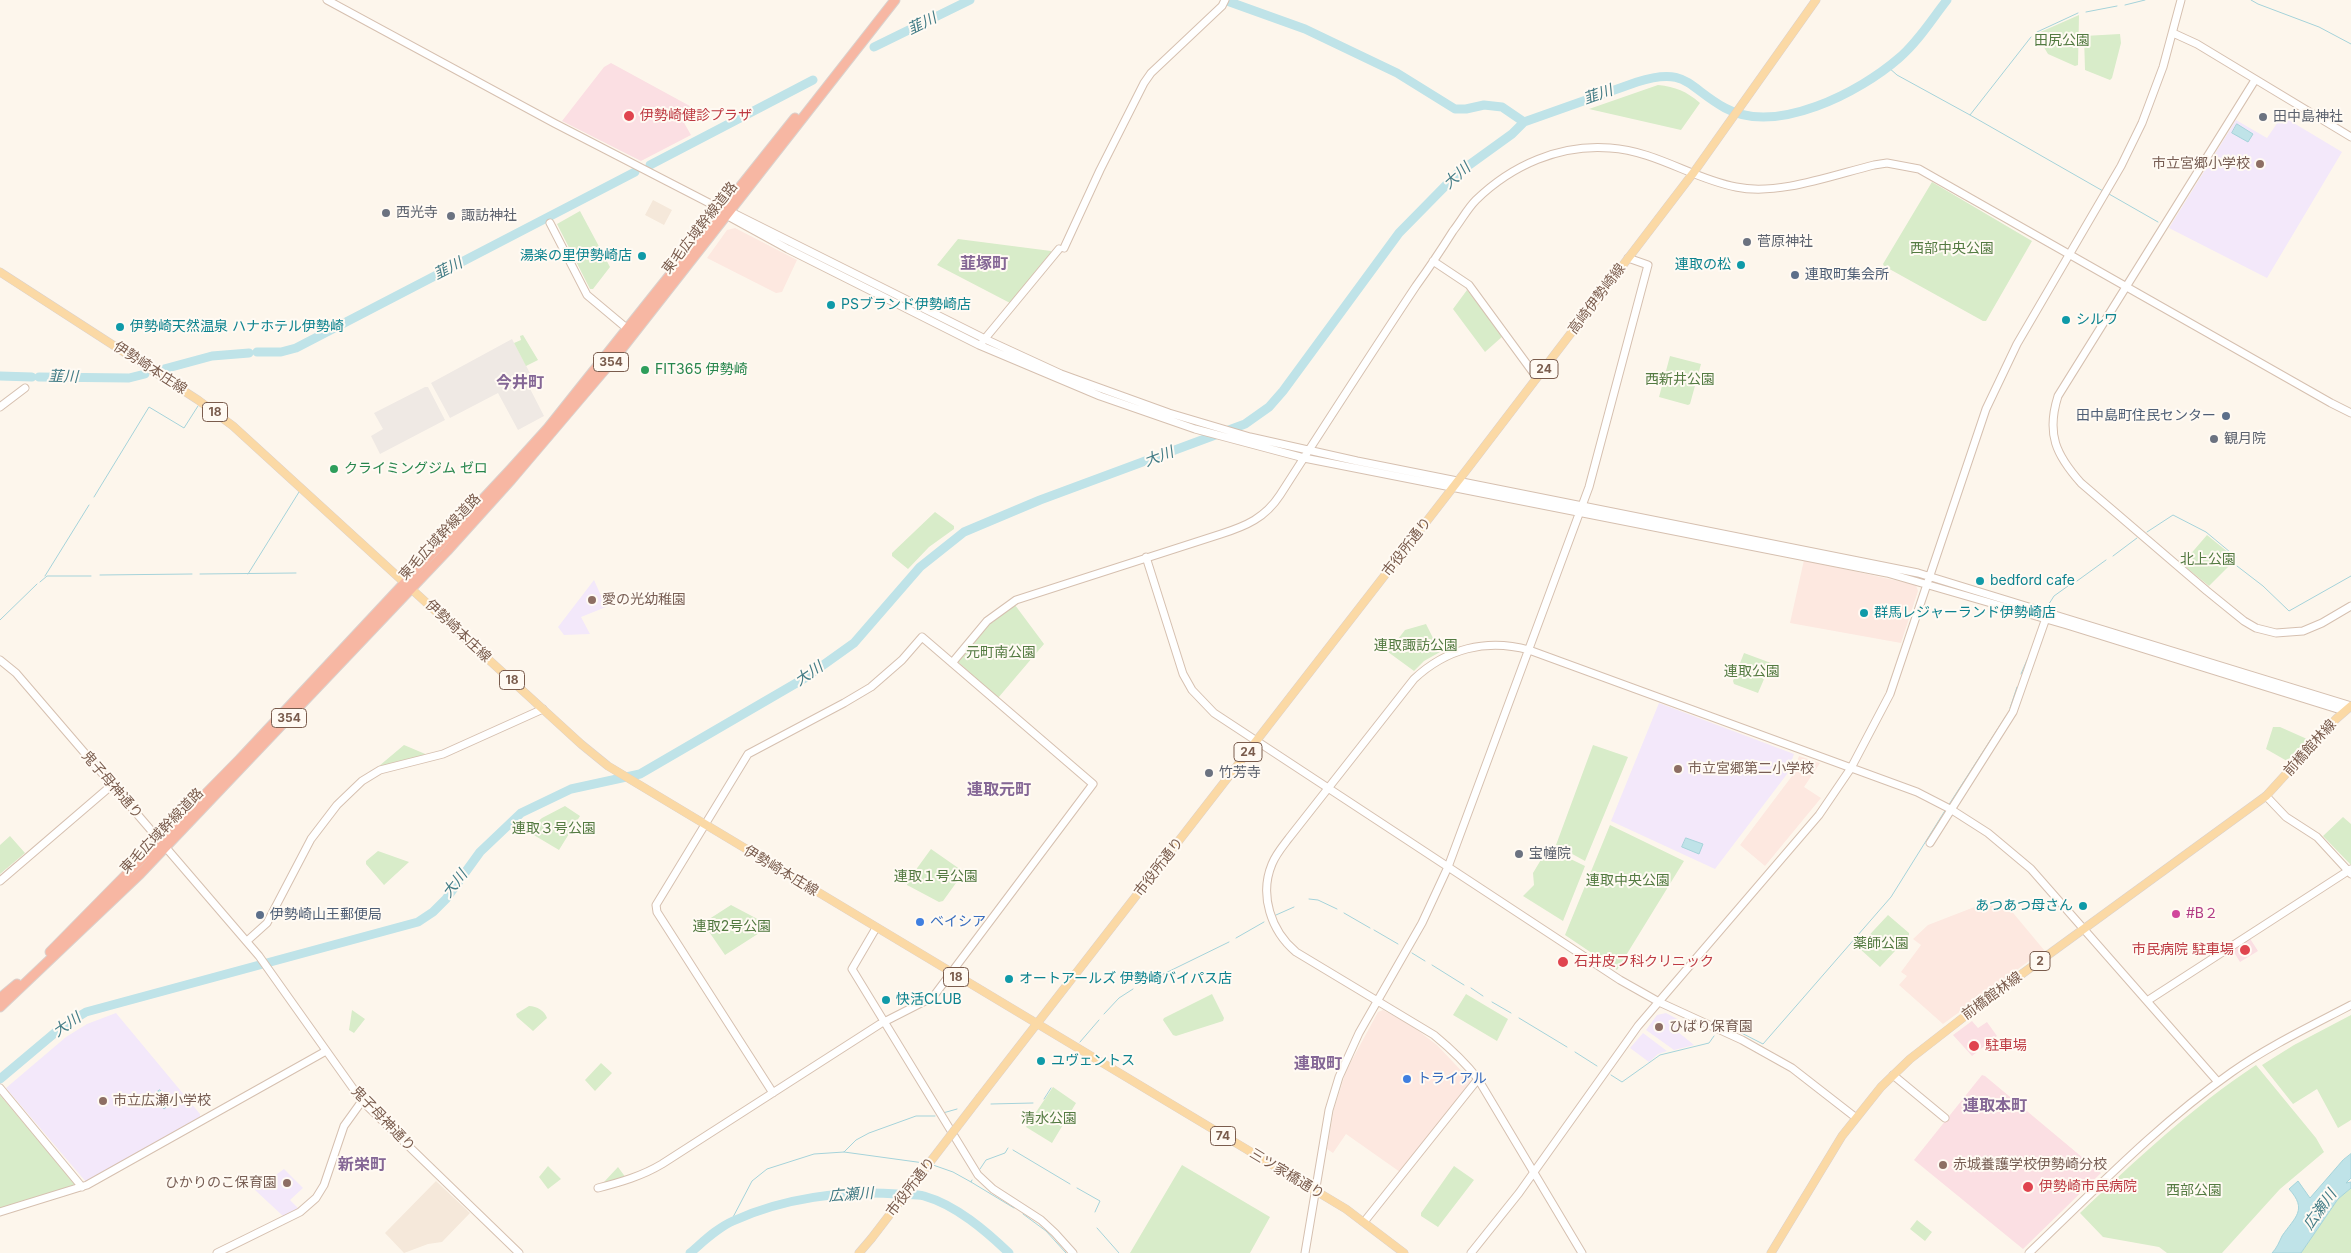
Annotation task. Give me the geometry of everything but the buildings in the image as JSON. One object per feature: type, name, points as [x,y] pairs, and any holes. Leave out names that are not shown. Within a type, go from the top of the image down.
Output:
[{"type":"highway","name":"東毛広域幹線道路","points":[[726,211],[887,0]]},
{"type":"highway","name":"東毛広域幹線道路","points":[[0,1007],[163,844],[511,480],[589,389],[630,331],[894,0]]},
{"type":"highway","name":"東毛広域幹線道路","points":[[0,998],[163,844]]},
{"type":"main road","name":"高崎伊勢崎線","points":[[1456,484],[1694,172],[1816,0]]},
{"type":"main road","name":"伊勢崎本庄線","points":[[0,272],[220,415],[592,754],[620,775],[1037,1024]]},
{"type":"main road","name":"市役所通り","points":[[859,1253],[1456,484]]},
{"type":"main road","name":"前橋館林線","points":[[1771,1253],[1829,1156],[1855,1118],[1894,1075],[1946,1030],[2266,796],[2350,709]]},
{"type":"main road","name":"三ツ家橋通り","points":[[1037,1024],[1315,1191],[1364,1222],[1404,1253]]},
{"type":"street","points":[[328,0],[554,123],[982,342],[1100,396],[1210,433],[1304,458],[1581,508],[1930,580],[2350,709]]},
{"type":"street","points":[[982,342],[1061,248],[1144,83],[1151,73],[1222,6],[1225,0]]},
{"type":"street","points":[[1471,1253],[1533,1173],[1622,1047],[1819,814],[1851,768],[1890,694],[1986,410],[2017,344],[2068,253],[2121,166],[2142,123],[2158,83],[2181,0]]},
{"type":"street","points":[[2173,33],[2181,35],[2351,137]]},
{"type":"street","points":[[2255,80],[2124,286],[2058,396],[2053,410],[2053,434],[2059,454],[2066,466],[2081,483],[2207,591],[2250,625],[2276,633],[2303,631],[2322,623],[2351,606]]},
{"type":"street","points":[[952,663],[987,621],[1010,603],[1034,592],[1221,534],[1255,521],[1278,499],[1433,261],[1475,201],[1502,178],[1537,159],[1558,152],[1581,148],[1610,148],[1648,155],[1728,186],[1756,190],[1791,185],[1887,163],[1919,169],[2331,404],[2351,412]]},
{"type":"street","points":[[550,223],[587,295],[630,331]]},
{"type":"street","points":[[1305,1253],[1328,1117],[1335,1087],[1350,1050],[1422,922],[1448,867],[1595,467],[1648,265],[1628,258]]},
{"type":"street","points":[[1433,261],[1468,285],[1532,371],[1538,376]]},
{"type":"street","points":[[982,342],[1104,391],[1169,414],[1240,434],[1456,484]]},
{"type":"street","points":[[0,407],[25,388]]},
{"type":"street","points":[[1146,556],[1177,658],[1192,690],[1214,713],[1559,940],[1659,1002],[1742,1040],[1792,1068],[1855,1118]]},
{"type":"street","points":[[1930,580],[2046,618],[2350,709]]},
{"type":"street","points":[[1930,844],[2013,712],[2046,618]]},
{"type":"street","points":[[598,1188],[624,1182],[656,1168],[773,1093],[883,1022],[933,997],[1093,784],[922,637],[902,660],[871,687],[748,754],[656,906],[656,912],[773,1093]]},
{"type":"street","points":[[1582,1253],[1478,1080],[1455,1052],[1441,1040],[1378,1000],[1296,952],[1280,936],[1270,915],[1266,888],[1272,863],[1328,788],[1414,680],[1432,664],[1456,651],[1476,646],[1512,645],[1529,650],[1917,792],[1952,810],[1988,833],[2020,860],[2084,929],[2218,1082]]},
{"type":"street","name":"鬼子母神通り","points":[[0,660],[16,673],[260,958],[362,1101],[519,1253]]},
{"type":"street","points":[[246,941],[267,923],[311,839],[337,805],[362,781],[380,770],[443,754],[543,709]]},
{"type":"street","points":[[0,881],[112,785]]},
{"type":"street","points":[[2147,1001],[2350,871],[2317,837],[2286,817],[2266,796]]},
{"type":"street","points":[[876,928],[852,969],[883,1022],[982,1179],[993,1189],[1041,1220],[1073,1253]]},
{"type":"street","points":[[2029,1253],[2136,1150],[2218,1082],[2277,1043],[2351,1005]]},
{"type":"street","points":[[0,1212],[82,1187],[326,1051]]},
{"type":"street","points":[[1894,1075],[1945,1118]]},
{"type":"street","points":[[1364,1222],[1478,1080]]},
{"type":"street","points":[[0,1088],[82,1187]]},
{"type":"street","points":[[217,1253],[300,1212],[316,1198],[324,1185],[344,1126],[362,1101]]},
{"type":"shaded area","name":"伊勢崎健診プラザ","points":[[611,63],[699,111],[683,121],[691,135],[641,161],[562,121],[604,67]]},
{"type":"shaded area","points":[[2282,116],[2342,152],[2267,278],[2169,228],[2236,120],[2267,138]]},
{"type":"shaded area","points":[[653,200],[672,210],[664,225],[645,215]]},
{"type":"shaded area","points":[[735,228],[797,260],[782,292],[776,293],[707,258],[727,230]]},
{"type":"shaded area","points":[[512,339],[531,375],[525,379],[544,416],[518,430],[498,393],[450,418],[431,383]]},
{"type":"shaded area","points":[[428,387],[445,420],[380,454],[371,436],[383,429],[374,413]]},
{"type":"shaded area","points":[[1804,560],[1916,585],[1918,591],[1901,643],[1790,623]]},
{"type":"shaded area","points":[[594,580],[606,607],[581,617],[590,634],[564,635],[558,627]]},
{"type":"shaded area","points":[[1659,703],[1794,754],[1787,774],[1715,869],[1611,821]]},
{"type":"shaded area","points":[[1799,756],[1820,763],[1804,787],[1821,798],[1765,866],[1740,845],[1792,776]]},
{"type":"shaded area","points":[[1990,901],[1994,908],[2004,902],[2044,950],[1943,1024],[1899,985],[1907,976],[1901,972],[1921,945],[1913,939],[1928,925]]},
{"type":"shaded area","name":"市民病院 駐車場","points":[[2249,937],[2258,951],[2240,962],[2232,949]]},
{"type":"shaded area","points":[[1383,1010],[1412,1026],[1437,1045],[1471,1081],[1400,1172],[1346,1134],[1333,1153],[1327,1149],[1334,1109],[1346,1071],[1378,1012]]},
{"type":"shaded area","name":"市立広瀬小学校","points":[[116,1013],[200,1114],[200,1117],[86,1182],[6,1088],[66,1037],[87,1024]]},
{"type":"shaded area","points":[[1666,1013],[1683,1022],[1678,1032],[1694,1045],[1674,1050],[1646,1030],[1657,1015]]},
{"type":"shaded area","name":"駐車場","points":[[1972,1021],[1978,1028],[1987,1022],[1997,1036],[1972,1056],[1953,1035]]},
{"type":"shaded area","points":[[1643,1033],[1667,1051],[1658,1054],[1649,1062],[1630,1048]]},
{"type":"shaded area","points":[[1982,1075],[2101,1173],[2023,1249],[1914,1160]]},
{"type":"shaded area","points":[[284,1169],[303,1188],[290,1200],[299,1209],[284,1217],[255,1190]]},
{"type":"shaded area","points":[[436,1181],[470,1213],[442,1242],[428,1244],[404,1253],[385,1233]]},
{"type":"green space","name":"田尻公園","points":[[2079,15],[2078,65],[2075,66],[2048,54],[2036,34]]},
{"type":"green space","points":[[2120,34],[2121,43],[2112,78],[2110,80],[2085,70],[2084,36]]},
{"type":"green space","points":[[1658,85],[1680,90],[1700,103],[1681,130],[1589,109]]},
{"type":"green space","name":"西部中央公園","points":[[1932,182],[2032,241],[1986,321],[1883,264]]},
{"type":"green space","points":[[580,211],[610,267],[593,289],[590,289],[557,224]]},
{"type":"green space","points":[[958,239],[1051,251],[1051,253],[1010,303],[937,265]]},
{"type":"green space","points":[[1467,290],[1503,336],[1485,352],[1453,309]]},
{"type":"green space","points":[[523,335],[538,360],[526,366],[514,343],[521,340],[520,336]]},
{"type":"green space","name":"西新井公園","points":[[1670,356],[1701,364],[1690,404],[1688,405],[1659,397]]},
{"type":"green space","points":[[935,512],[954,526],[954,529],[929,547],[908,569],[892,556],[892,553]]},
{"type":"green space","name":"北上公園","points":[[2207,535],[2234,557],[2235,560],[2209,586],[2182,564]]},
{"type":"green space","name":"元町南公園","points":[[1015,605],[1044,644],[998,698],[957,661],[986,627]]},
{"type":"green space","name":"連取諏訪公園","points":[[1426,624],[1440,652],[1424,661],[1414,671],[1388,652],[1405,630]]},
{"type":"green space","name":"連取公園","points":[[1744,653],[1771,663],[1758,693],[1734,684],[1733,681]]},
{"type":"green space","points":[[2273,727],[2280,727],[2307,739],[2287,761],[2266,749]]},
{"type":"green space","points":[[404,745],[430,756],[378,767],[379,766]]},
{"type":"green space","points":[[1593,745],[1628,757],[1585,861],[1556,845]]},
{"type":"green space","name":"連取３号公園","points":[[565,806],[580,816],[559,850],[527,831],[542,818]]},
{"type":"green space","points":[[2343,817],[2351,824],[2351,865],[2323,836]]},
{"type":"green space","name":"連取中央公園","points":[[1610,825],[1684,861],[1617,970],[1565,935]]},
{"type":"green space","points":[[10,836],[25,853],[0,874],[0,845]]},
{"type":"green space","points":[[1548,848],[1585,866],[1563,921],[1523,896],[1534,885],[1533,873]]},
{"type":"green space","name":"連取１号公園","points":[[931,849],[964,872],[943,901],[939,902],[907,885],[907,882]]},
{"type":"green space","points":[[378,851],[409,862],[384,885],[366,864],[366,861]]},
{"type":"green space","name":"連取2号公園","points":[[731,905],[767,924],[767,928],[725,955],[703,923]]},
{"type":"green space","name":"薬師公園","points":[[1888,915],[1909,933],[1909,936],[1880,967],[1860,949],[1860,945]]},
{"type":"green space","points":[[1212,994],[1224,1018],[1223,1021],[1176,1036],[1173,1035],[1163,1020],[1164,1018]]},
{"type":"green space","points":[[1466,994],[1508,1019],[1497,1041],[1453,1015]]},
{"type":"green space","points":[[529,1006],[540,1009],[547,1018],[533,1031],[516,1014]]},
{"type":"green space","points":[[352,1010],[365,1019],[354,1033],[349,1030]]},
{"type":"green space","points":[[2351,1015],[2351,1120],[2338,1128],[2317,1089],[2293,1104],[2262,1065],[2294,1045]]},
{"type":"green space","points":[[601,1063],[612,1073],[595,1091],[585,1080]]},
{"type":"green space","name":"西部公園","points":[[2256,1065],[2316,1138],[2324,1152],[2280,1189],[2222,1253],[2167,1253],[2159,1247],[2103,1237],[2080,1213],[2143,1154],[2187,1117]]},
{"type":"green space","name":"清水公園","points":[[1053,1087],[1076,1103],[1052,1143],[1026,1127]]},
{"type":"green space","points":[[0,1095],[75,1184],[73,1187],[0,1208]]},
{"type":"green space","points":[[1182,1165],[1270,1217],[1250,1253],[1130,1253]]},
{"type":"green space","points":[[548,1166],[561,1179],[548,1189],[539,1177]]},
{"type":"green space","points":[[1454,1166],[1474,1180],[1438,1227],[1421,1216],[1421,1213]]},
{"type":"green space","points":[[618,1167],[626,1178],[603,1184],[604,1182]]},
{"type":"green space","points":[[2351,1188],[2351,1253],[2301,1253],[2338,1199]]},
{"type":"green space","points":[[1917,1220],[1932,1232],[1925,1241],[1910,1229]]},
{"type":"water","points":[[2237,124],[2253,134],[2248,142],[2232,133]]},
{"type":"water","points":[[1686,838],[1703,844],[1699,854],[1682,847]]},
{"type":"water","points":[[160,1090],[171,1103],[164,1109],[153,1095]]},
{"type":"water","points":[[2351,1154],[2351,1178],[2346,1183],[2351,1182],[2351,1188],[2338,1199],[2301,1253],[2272,1253],[2298,1213],[2298,1203],[2289,1189],[2298,1181],[2310,1198],[2343,1160]]},
{"type":"waterway","name":"韮川","points":[[874,47],[970,0]]},
{"type":"waterway","name":"大川","points":[[0,1079],[63,1026],[86,1012],[418,922],[433,912],[446,899],[480,852],[521,813],[571,789],[640,774],[805,678],[854,643],[920,567],[964,532],[1040,500],[1245,424],[1269,407],[1283,391],[1399,233],[1458,173],[1512,134],[1524,122],[1637,82],[1666,76],[1685,81],[1725,108],[1746,115],[1768,117],[1792,113],[1840,96],[1882,71],[1912,45],[1947,0]]},
{"type":"waterway","points":[[2125,5],[2145,0]]},
{"type":"waterway","points":[[2251,0],[2319,27],[2351,44]]},
{"type":"waterway","name":"韮川","points":[[1227,1],[1305,29],[1397,73],[1455,109],[1466,109],[1484,105],[1502,107],[1524,122]]},
{"type":"waterway","points":[[2086,12],[2117,6]]},
{"type":"waterway","points":[[2037,32],[2078,13]]},
{"type":"waterway","points":[[1888,67],[1897,75],[1970,115],[2031,37]]},
{"type":"waterway","name":"韮川","points":[[650,165],[813,80]]},
{"type":"waterway","points":[[1970,115],[2103,191]]},
{"type":"waterway","name":"韮川","points":[[257,352],[281,352],[296,348],[635,172]]},
{"type":"waterway","points":[[2109,194],[2158,222]]},
{"type":"waterway","name":"韮川","points":[[164,369],[212,356],[249,353]]},
{"type":"waterway","name":"韮川","points":[[39,377],[129,378],[145,374]]},
{"type":"waterway","name":"韮川","points":[[0,376],[32,377]]},
{"type":"waterway","points":[[94,497],[149,407],[184,428],[198,406]]},
{"type":"waterway","points":[[248,574],[299,492]]},
{"type":"waterway","points":[[45,576],[89,505]]},
{"type":"waterway","points":[[2147,532],[2173,515],[2206,532],[2236,557]]},
{"type":"waterway","points":[[2113,556],[2137,538]]},
{"type":"waterway","points":[[2077,581],[2106,560]]},
{"type":"waterway","points":[[2237,566],[2263,586],[2289,611],[2351,576]]},
{"type":"waterway","points":[[200,574],[296,573]]},
{"type":"waterway","points":[[100,575],[192,574]]},
{"type":"waterway","points":[[40,582],[47,576],[91,576]]},
{"type":"waterway","points":[[0,620],[37,584]]},
{"type":"waterway","points":[[2047,607],[2054,596],[2068,586]]},
{"type":"waterway","points":[[2021,674],[2027,660]]},
{"type":"waterway","points":[[2010,708],[2017,687]]},
{"type":"waterway","points":[[1948,806],[2006,716]]},
{"type":"waterway","points":[[1720,1022],[1763,1044],[1891,897],[1946,809]]},
{"type":"waterway","points":[[1309,899],[1318,900],[1337,909]]},
{"type":"waterway","points":[[1276,915],[1294,907]]},
{"type":"waterway","points":[[1344,913],[1370,928]]},
{"type":"waterway","points":[[1236,938],[1264,922]]},
{"type":"waterway","points":[[1374,930],[1398,944]]},
{"type":"waterway","points":[[1141,985],[1229,942]]},
{"type":"waterway","points":[[1412,953],[1425,961]]},
{"type":"waterway","points":[[1432,965],[1464,985]]},
{"type":"waterway","points":[[1471,988],[1483,996]]},
{"type":"waterway","points":[[1104,1014],[1119,998],[1133,989]]},
{"type":"waterway","points":[[1492,1002],[1511,1013]]},
{"type":"waterway","points":[[1519,1018],[1567,1047]]},
{"type":"waterway","points":[[1080,1042],[1099,1020]]},
{"type":"waterway","points":[[1611,1075],[1622,1082],[1660,1055],[1709,1043],[1714,1036]]},
{"type":"waterway","points":[[1575,1052],[1597,1066]]},
{"type":"waterway","points":[[1065,1064],[1072,1053]]},
{"type":"waterway","points":[[1044,1099],[1051,1088]]},
{"type":"waterway","points":[[991,1104],[1033,1103]]},
{"type":"waterway","points":[[943,1113],[957,1109]]},
{"type":"waterway","points":[[731,1221],[752,1181],[767,1169],[814,1154],[844,1152],[856,1140],[869,1133],[916,1116],[935,1116]]},
{"type":"waterway","points":[[980,1169],[986,1160],[1005,1153],[1008,1148]]},
{"type":"waterway","points":[[1013,1150],[1070,1184]]},
{"type":"waterway","points":[[844,1152],[924,1163]]},
{"type":"waterway","points":[[933,1165],[953,1172],[971,1182],[972,1180]]},
{"type":"waterway","points":[[971,1182],[1014,1208]]},
{"type":"waterway","points":[[1077,1188],[1100,1201],[1095,1212]]},
{"type":"waterway","name":"広瀬川","points":[[690,1253],[721,1227],[752,1213],[793,1201],[856,1193],[918,1195],[936,1200],[959,1212],[991,1236],[1009,1253]]},
{"type":"waterway","points":[[1023,1214],[1046,1231],[1066,1253]]},
{"type":"waterway","points":[[1097,1228],[1119,1253]]},
{"type":"place","name":"伊勢崎健診プラザ","points":[[629,116]]},
{"type":"place","name":"田中島神社","points":[[2263,117]]},
{"type":"place","name":"市立宮郷小学校","points":[[2260,164]]},
{"type":"place","name":"西光寺","points":[[386,213]]},
{"type":"place","name":"諏訪神社","points":[[451,216]]},
{"type":"place","name":"菅原神社","points":[[1747,242]]},
{"type":"place","name":"湯楽の里伊勢崎店","points":[[642,256]]},
{"type":"place","name":"連取の松","points":[[1741,265]]},
{"type":"place","name":"連取町集会所","points":[[1795,275]]},
{"type":"place","name":"PSブランド伊勢崎店","points":[[831,305]]},
{"type":"place","name":"シルワ","points":[[2066,320]]},
{"type":"place","name":"伊勢崎天然温泉 ハナホテル伊勢崎","points":[[120,327]]},
{"type":"place","name":"FIT365 伊勢崎","points":[[645,370]]},
{"type":"place","name":"田中島町住民センター","points":[[2226,416]]},
{"type":"place","name":"観月院","points":[[2214,439]]},
{"type":"place","name":"クライミングジム ゼロ","points":[[334,469]]},
{"type":"place","name":"bedford cafe","points":[[1980,581]]},
{"type":"place","name":"愛の光幼稚園","points":[[592,600]]},
{"type":"place","name":"群馬レジャーランド伊勢崎店","points":[[1864,613]]},
{"type":"place","name":"市立宮郷第二小学校","points":[[1678,769]]},
{"type":"place","name":"竹芳寺","points":[[1209,773]]},
{"type":"place","name":"宝幢院","points":[[1519,854]]},
{"type":"place","name":"あつあつ母さん","points":[[2083,906]]},
{"type":"place","name":"#B２","points":[[2176,914]]},
{"type":"place","name":"伊勢崎山王郵便局","points":[[260,915]]},
{"type":"place","name":"ベイシア","points":[[920,922]]},
{"type":"place","name":"市民病院 駐車場","points":[[2245,950]]},
{"type":"place","name":"石井皮フ科クリニック","points":[[1563,962]]},
{"type":"place","name":"オートアールズ 伊勢崎バイパス店","points":[[1009,979]]},
{"type":"place","name":"快活CLUB","points":[[886,1000]]},
{"type":"place","name":"ひばり保育園","points":[[1659,1027]]},
{"type":"place","name":"駐車場","points":[[1974,1046]]},
{"type":"place","name":"ユヴェントス","points":[[1041,1061]]},
{"type":"place","name":"トライアル","points":[[1407,1079]]},
{"type":"place","name":"市立広瀬小学校","points":[[103,1101]]},
{"type":"place","name":"赤城養護学校伊勢崎分校","points":[[1943,1165]]},
{"type":"place","name":"ひかりのこ保育園","points":[[287,1183]]},
{"type":"place","name":"伊勢崎市民病院","points":[[2028,1187]]},
{"type":"district","name":"韮塚町","points":[[984,264]]},
{"type":"district","name":"今井町","points":[[520,383]]},
{"type":"district","name":"連取元町","points":[[999,790]]},
{"type":"district","name":"連取町","points":[[1318,1064]]},
{"type":"district","name":"連取本町","points":[[1995,1106]]},
{"type":"district","name":"新栄町","points":[[362,1165]]}]
